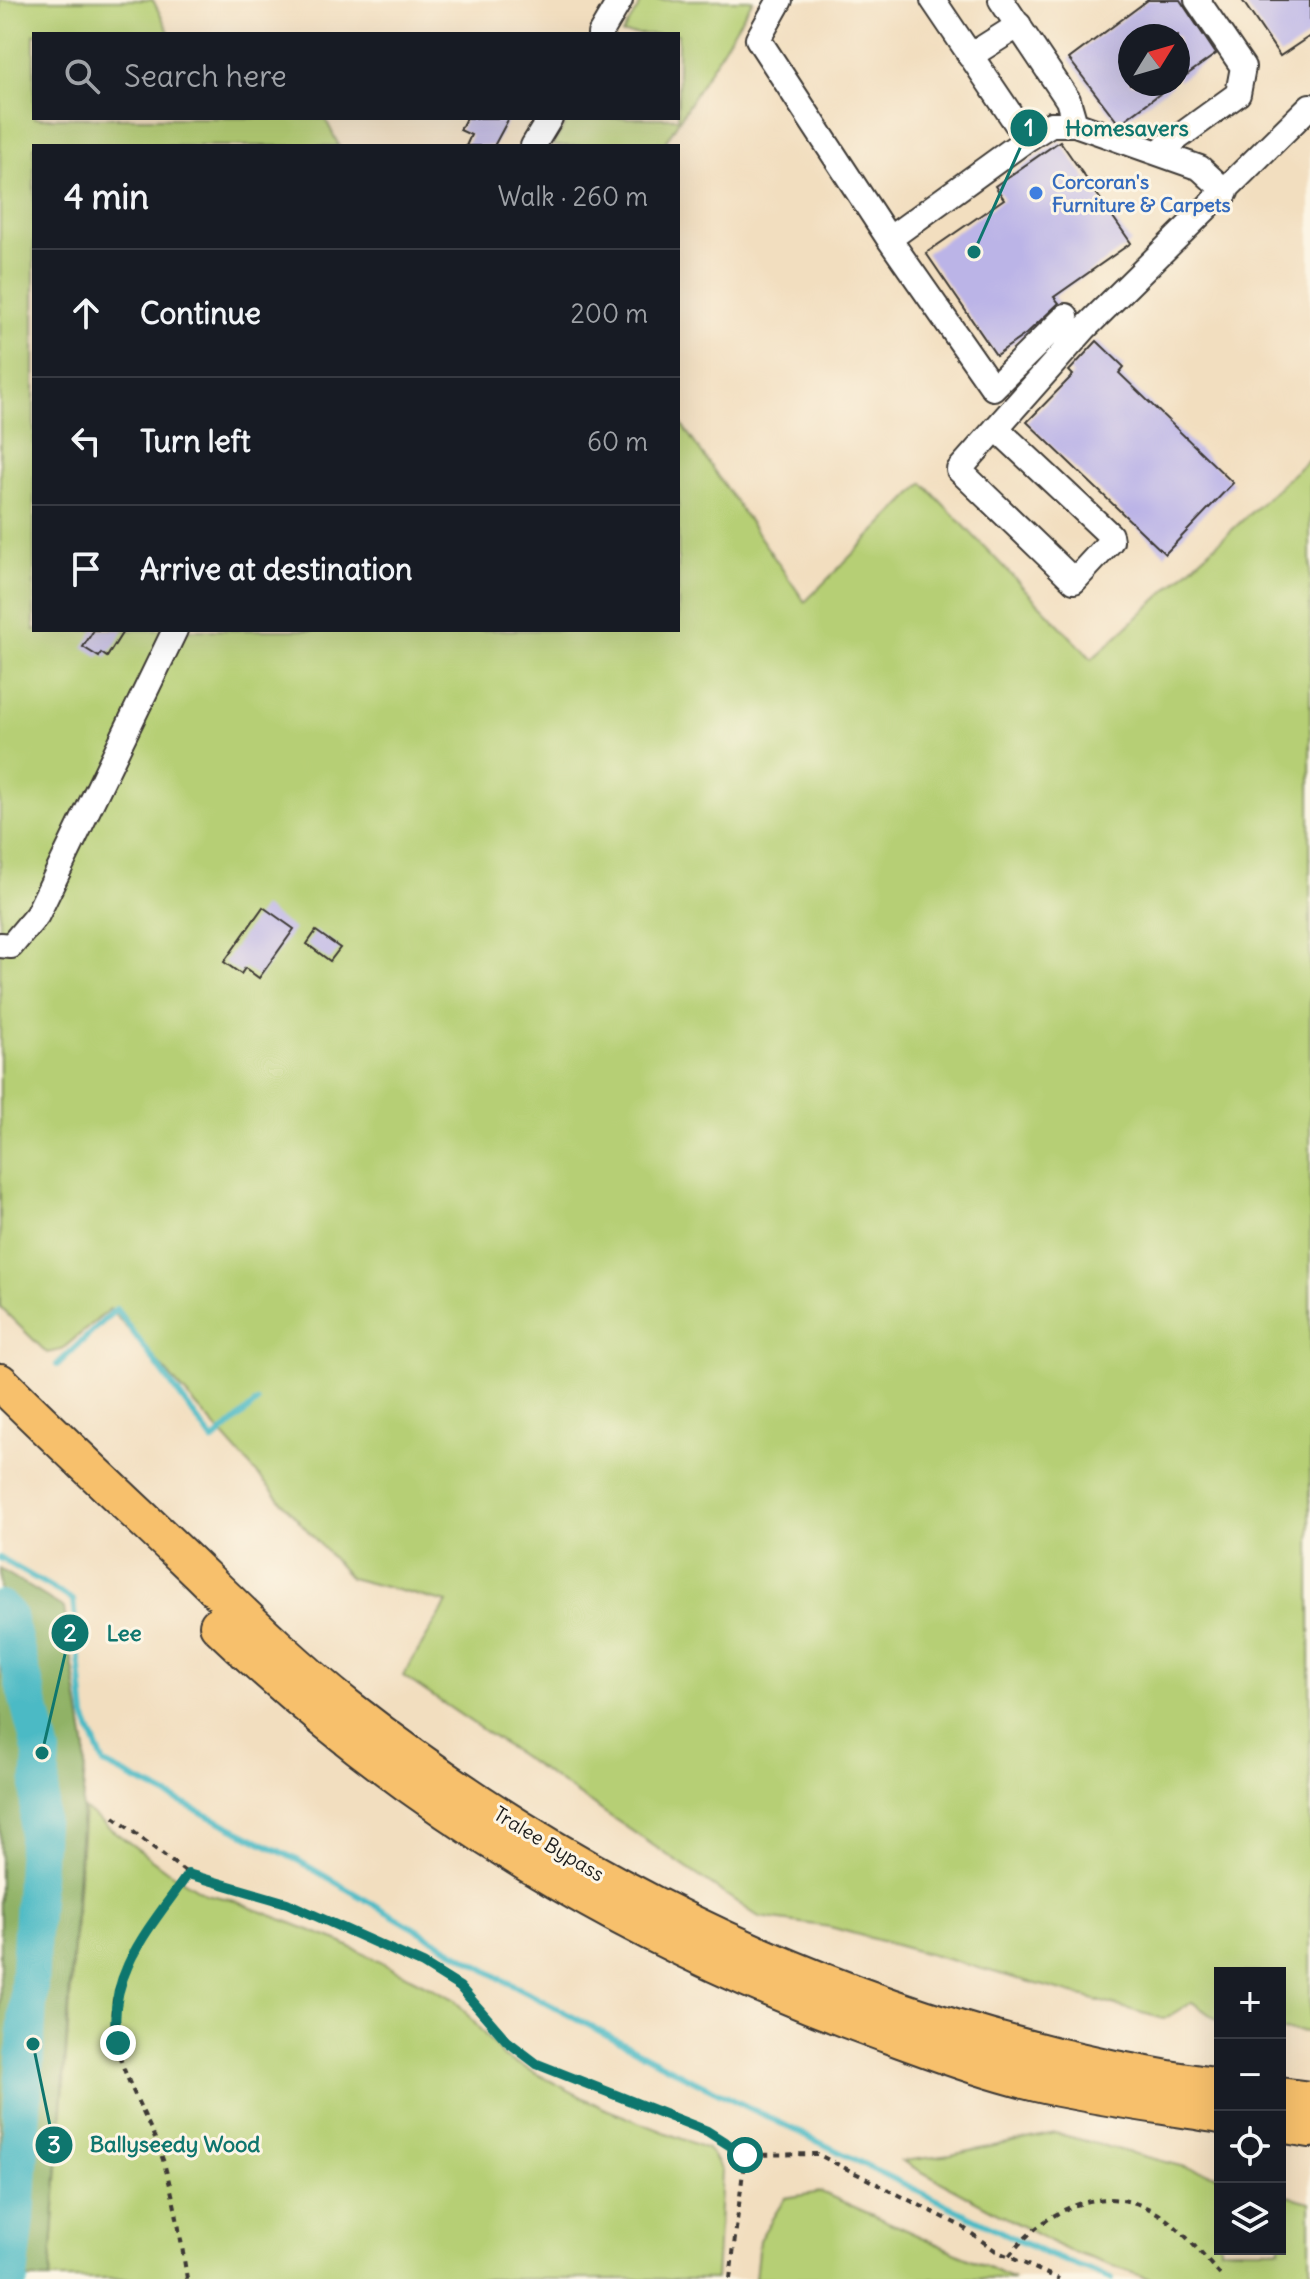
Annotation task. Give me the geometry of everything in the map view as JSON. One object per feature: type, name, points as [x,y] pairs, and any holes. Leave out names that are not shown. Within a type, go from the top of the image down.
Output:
[{"type":"highway","name":"Tralee Bypass","points":[[0,1382],[291,1661],[349,1709],[511,1823],[640,1898],[787,1967],[932,2021],[1061,2058],[1214,2086]]},
{"type":"highway","name":"Tralee Bypass","points":[[0,1416],[278,1683],[327,1724],[497,1846],[632,1925],[799,2003],[924,2048],[1057,2088],[1214,2114]]},
{"type":"highway","points":[[1286,2097],[1310,2100]]},
{"type":"highway","points":[[1286,2125],[1310,2129]]},
{"type":"lane","points":[[601,32],[620,0]]},
{"type":"lane","points":[[780,0],[758,39],[889,239],[993,388],[1066,316]]},
{"type":"lane","points":[[933,0],[1027,139]]},
{"type":"lane","points":[[1001,0],[1068,100],[1075,124]]},
{"type":"lane","points":[[1158,152],[1238,94],[1243,67],[1197,0]]},
{"type":"lane","points":[[970,56],[1019,25]]},
{"type":"lane","points":[[996,428],[1110,535],[1111,541],[1074,581],[959,470],[996,428],[1085,328],[1310,106]]},
{"type":"lane","points":[[534,144],[549,120]]},
{"type":"lane","points":[[889,239],[1051,124],[1075,124],[1200,168],[1226,192]]},
{"type":"lane","points":[[0,945],[11,946],[37,915],[174,632]]},
{"type":"path","points":[[114,1817],[188,1874],[287,1903],[423,1964],[460,1987],[507,2041],[537,2064],[707,2131],[745,2155],[817,2154],[961,2226],[1009,2256],[1059,2279]]},
{"type":"path","points":[[187,2279],[176,2206],[162,2156],[126,2077],[113,2019],[115,1996],[124,1971],[188,1874]]},
{"type":"path","points":[[730,2279],[745,2155]]},
{"type":"path","points":[[1009,2256],[1026,2235],[1063,2209],[1089,2199],[1127,2200],[1165,2218],[1224,2279]]},
{"type":"green space","points":[[0,0],[153,0],[169,32],[32,32],[32,120],[326,120],[338,144],[32,144],[32,632],[680,632],[680,422],[805,602],[923,483],[1092,659],[1310,458],[1310,2032],[1286,2030],[1286,1967],[1214,1967],[1214,2018],[1192,2002],[1164,2019],[830,1927],[759,1917],[403,1676],[447,1603],[350,1578],[110,1309],[61,1350],[47,1353],[0,1307]]},
{"type":"green space","points":[[643,0],[753,0],[680,118],[680,32],[623,32]]},
{"type":"green space","points":[[568,120],[679,120],[664,144],[553,144]]},
{"type":"green space","points":[[0,1569],[64,1608],[86,1751],[50,2279],[0,2279]]},
{"type":"green space","points":[[84,1809],[166,1870],[206,1894],[229,1899],[338,1941],[454,1999],[504,2057],[603,2108],[708,2149],[722,2171],[716,2279],[50,2279]]},
{"type":"green space","points":[[1055,2133],[1214,2174],[1214,2255],[1286,2255],[1286,2196],[1310,2202],[1310,2279],[1150,2279],[1064,2249],[902,2161],[951,2155]]},
{"type":"green space","points":[[821,2192],[1013,2279],[755,2279],[759,2240],[785,2198]]},
{"type":"building","points":[[1148,0],[1180,0],[1216,54],[1190,72],[1190,24],[1118,24],[1118,96],[1157,96],[1119,124],[1069,59]]},
{"type":"building","points":[[1242,0],[1310,0],[1310,36],[1280,56]]},
{"type":"building","points":[[465,120],[508,120],[495,144],[467,144],[471,135],[460,130]]},
{"type":"building","points":[[1060,141],[1131,243],[1054,297],[1059,303],[1026,334],[996,355],[926,253],[1004,199],[995,186]]},
{"type":"building","points":[[1097,341],[1124,367],[1119,373],[1233,483],[1165,554],[1027,422],[1073,375],[1069,371]]},
{"type":"building","points":[[93,632],[123,632],[107,657],[101,653],[99,657],[83,647]]},
{"type":"building","points":[[263,907],[294,929],[259,978],[245,968],[241,974],[224,962]]},
{"type":"building","points":[[316,931],[340,948],[330,961],[307,944]]},
{"type":"waterway","points":[[57,1365],[116,1309],[213,1441],[257,1402]]},
{"type":"waterway","points":[[0,1558],[73,1600],[85,1717],[104,1764],[299,1861],[503,1980],[683,2075],[1044,2253],[1111,2279]]},
{"type":"waterway","points":[[0,1609],[7,1616],[42,1753],[16,2220],[9,2279]]},
{"type":"place","name":"Corcoran's Furniture & Carpets","points":[[1036,193]]},
{"type":"place","name":"Homesavers","points":[[974,252]]},
{"type":"place","name":"Lee","points":[[42,1753]]},
{"type":"place","name":"Ballyseedy Wood","points":[[33,2044]]},
{"type":"route","points":[[118,2043],[113,2019],[115,1996],[124,1971],[188,1874],[287,1903],[423,1964],[460,1987],[520,2054],[537,2064],[707,2131],[745,2155]]}]
